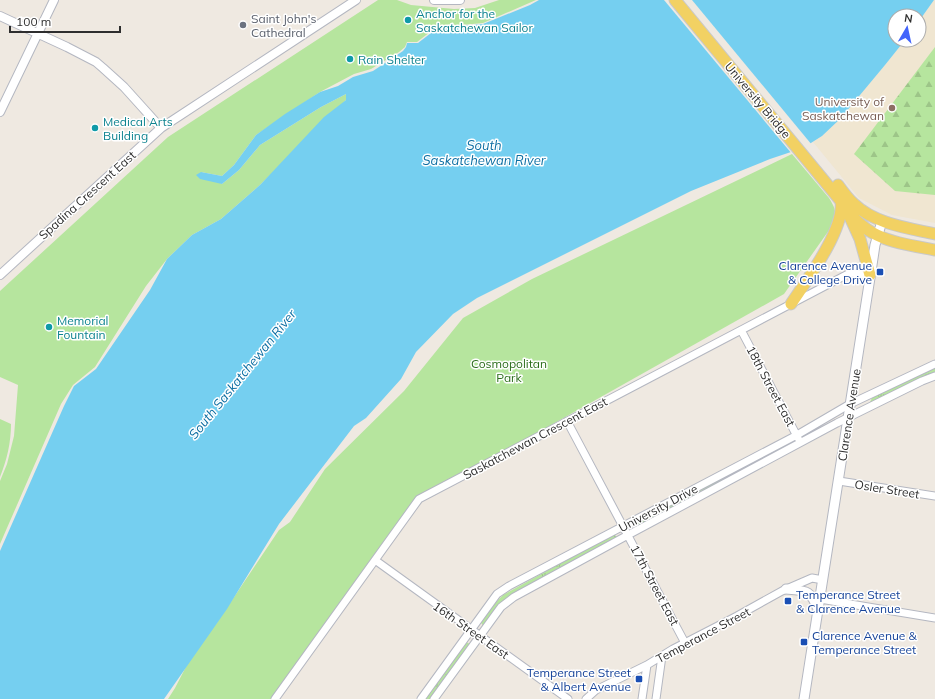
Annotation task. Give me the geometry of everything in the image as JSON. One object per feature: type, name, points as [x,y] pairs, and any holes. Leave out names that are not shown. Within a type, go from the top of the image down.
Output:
[{"type":"main road","name":"University Bridge","points":[[676,0],[844,201]]},
{"type":"main road","name":"University Bridge","points":[[684,0],[844,201]]},
{"type":"main road","points":[[844,201],[855,205],[882,221],[935,234]]},
{"type":"main road","points":[[844,201],[859,223],[878,236],[895,242],[935,250]]},
{"type":"main road","points":[[844,201],[858,234],[870,275]]},
{"type":"main road","points":[[791,304],[819,260],[836,228],[844,201]]},
{"type":"main road","name":"Clarence Avenue","points":[[804,699],[870,275],[882,221]]},
{"type":"main road","points":[[786,589],[807,592],[813,598],[818,610]]},
{"type":"street","points":[[0,112],[54,0]]},
{"type":"street","name":"Spadina Crescent East","points":[[0,275],[160,128],[356,0]]},
{"type":"street","points":[[434,0],[460,0]]},
{"type":"street","points":[[0,16],[96,62],[124,87],[160,128]]},
{"type":"street","name":"Saskatchewan Crescent East","points":[[276,699],[419,499],[848,274],[870,275]]},
{"type":"street","name":"18th Street East","points":[[741,330],[801,443]]},
{"type":"street","name":"University Drive","points":[[421,699],[497,594],[509,586],[796,435],[850,404],[935,364]]},
{"type":"street","name":"University Drive","points":[[434,699],[501,607],[514,597],[848,418],[935,376]]},
{"type":"street","name":"17th Street East","points":[[567,421],[686,643]]},
{"type":"street","name":"Osler Street","points":[[839,481],[935,496]]},
{"type":"street","name":"16th Street East","points":[[375,560],[568,699]]},
{"type":"street","name":"Temperance Street","points":[[586,699],[596,690],[647,665],[786,589],[812,578],[823,580]]},
{"type":"street","points":[[820,599],[935,618]]},
{"type":"street","points":[[656,699],[662,656]]},
{"type":"street","points":[[642,699],[647,665]]},
{"type":"shaded area","name":"University of Saskatchewan","points":[[935,0],[935,223],[892,215],[859,198],[813,142],[822,136],[862,92],[899,48],[927,48],[927,10]]},
{"type":"green space","points":[[378,0],[397,0],[411,5],[454,9],[475,8],[499,0],[536,0],[483,23],[451,26],[430,32],[417,42],[407,42],[405,47],[399,52],[371,69],[354,74],[320,92],[256,135],[234,165],[222,176],[201,172],[222,184],[239,170],[260,145],[321,107],[346,94],[346,100],[261,184],[221,219],[192,235],[167,259],[146,286],[95,367],[73,385],[61,404],[0,544],[0,481],[7,464],[14,436],[18,385],[0,377],[0,291],[168,137]]},
{"type":"green space","points":[[935,47],[935,195],[895,191],[854,154]]},
{"type":"green space","name":"Cosmopolitan Park","points":[[792,154],[829,198],[834,208],[835,218],[832,226],[784,294],[418,500],[272,699],[168,699],[203,634],[216,624],[279,530],[290,522],[325,469],[404,391],[463,318],[532,279]]},
{"type":"green space","points":[[935,367],[935,372],[873,404],[870,402],[872,398]]},
{"type":"green space","points":[[0,419],[11,424],[8,451],[0,477]]},
{"type":"green space","points":[[788,442],[790,445],[637,527],[636,523]]},
{"type":"green space","points":[[614,534],[617,537],[506,598],[485,624],[483,625],[480,622],[503,595]]},
{"type":"green space","points":[[466,642],[470,644],[431,699],[425,699]]},
{"type":"water","name":"South Saskatchewan River","points":[[539,0],[934,0],[927,10],[927,8],[887,8],[887,48],[899,48],[840,119],[822,136],[803,148],[770,159],[691,191],[477,298],[453,314],[416,352],[401,379],[366,418],[354,426],[279,524],[227,609],[164,699],[0,699],[0,551],[74,386],[96,369],[150,290],[167,259],[192,235],[221,219],[261,184],[324,117],[346,100],[346,94],[321,107],[260,145],[239,170],[222,184],[200,179],[196,175],[201,172],[222,176],[234,165],[256,135],[285,114],[320,92],[338,86],[353,77],[373,71],[403,51],[407,43],[418,43],[431,33],[451,27],[483,24]]},
{"type":"pier","points":[[664,0],[692,0],[812,145],[804,150],[792,154]]},
{"type":"place","name":"Anchor for the Saskatchewan Sailor","points":[[408,20]]},
{"type":"place","name":"Saint John's Cathedral","points":[[243,25]]},
{"type":"place","name":"Rain Shelter","points":[[350,59]]},
{"type":"place","name":"University of Saskatchewan","points":[[892,108]]},
{"type":"place","name":"Medical Arts Building","points":[[95,128]]},
{"type":"place","name":"Clarence Avenue & College Drive","points":[[880,272]]},
{"type":"place","name":"Memorial Fountain","points":[[49,327]]},
{"type":"place","name":"Temperance Street & Clarence Avenue","points":[[788,601]]},
{"type":"place","name":"Clarence Avenue & Temperance Street","points":[[804,642]]},
{"type":"place","name":"Temperance Street & Albert Avenue","points":[[639,679]]}]
